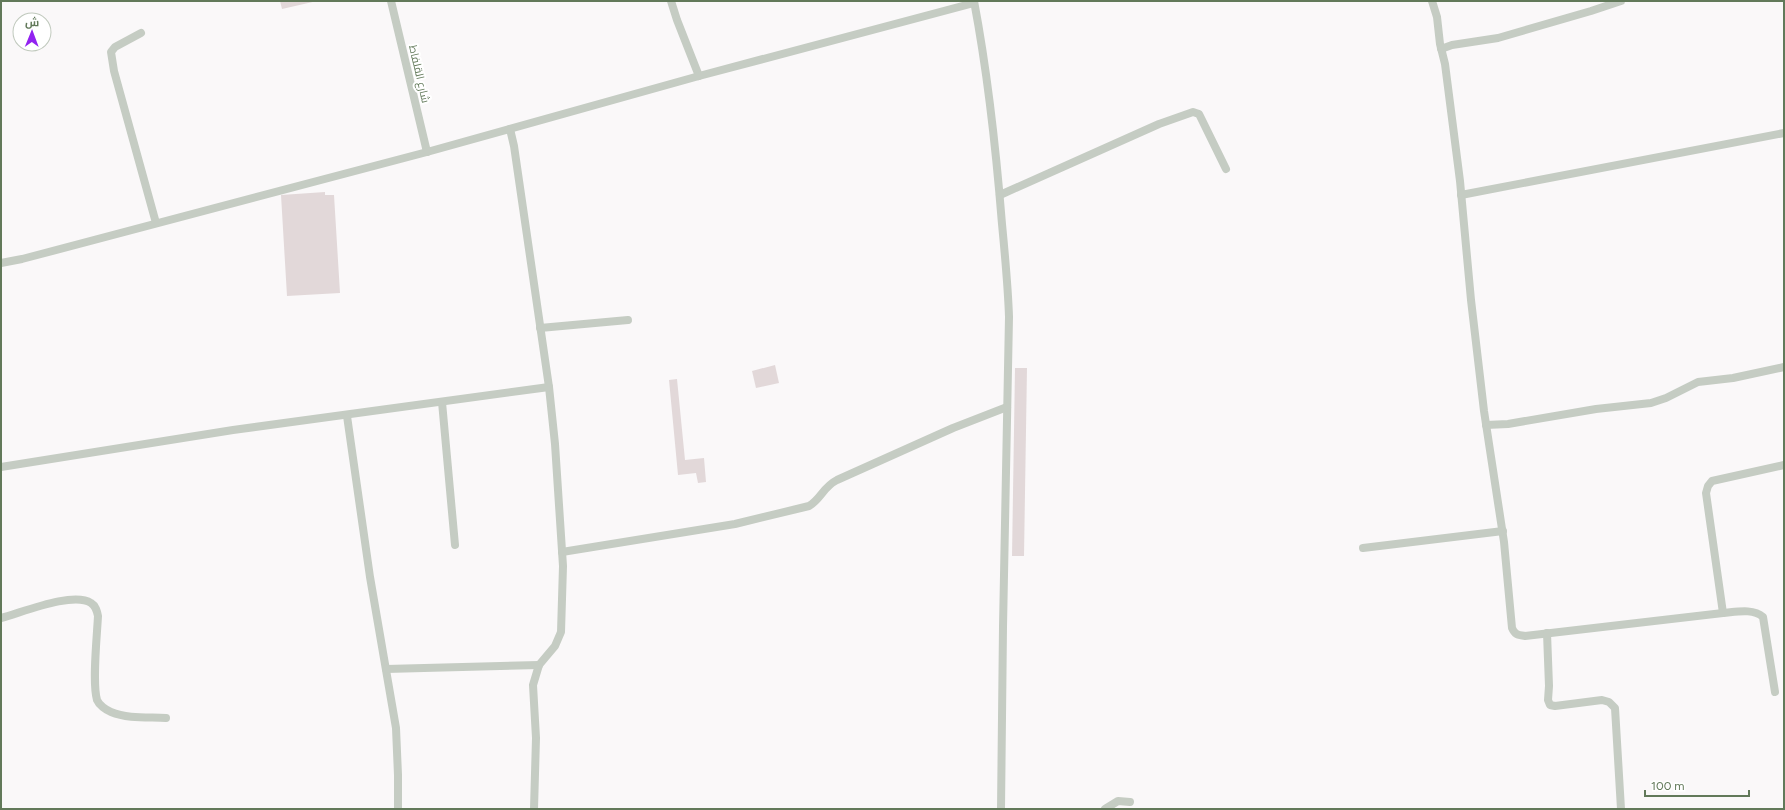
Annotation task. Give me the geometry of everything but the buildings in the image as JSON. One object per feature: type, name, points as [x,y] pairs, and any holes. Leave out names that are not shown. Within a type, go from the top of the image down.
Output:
[{"type":"street","name":"شارع القلفاط","points":[[391,1],[427,152]]},
{"type":"street","points":[[671,1],[699,76]]},
{"type":"street","points":[[1432,1],[1437,17],[1441,49],[1445,64],[1486,425],[1503,531],[1512,628],[1514,633],[1520,636],[1723,613],[1759,613],[1763,617],[1775,692]]},
{"type":"street","points":[[1441,49],[1452,45],[1498,38],[1592,11],[1621,1]]},
{"type":"street","points":[[1,262],[22,259],[427,152],[699,76],[974,2],[988,76],[1008,279],[1009,317],[1001,809]]},
{"type":"street","points":[[142,33],[115,47],[111,52],[114,71],[156,223]]},
{"type":"street","points":[[1000,195],[1159,124],[1193,112],[1199,114],[1226,169]]},
{"type":"street","points":[[510,129],[514,146],[549,388],[555,444],[562,552],[561,632],[555,646],[539,665],[533,685],[536,738],[534,809]]},
{"type":"street","points":[[1461,195],[1784,133]]},
{"type":"street","points":[[540,328],[628,320]]},
{"type":"street","points":[[1486,425],[1508,424],[1596,409],[1651,403],[1666,398],[1698,382],[1733,378],[1784,367]]},
{"type":"street","points":[[1,467],[233,430],[549,388]]},
{"type":"street","points":[[442,402],[455,545]]},
{"type":"street","points":[[562,552],[734,524],[809,506],[827,485],[837,480],[953,428],[1007,407]]},
{"type":"street","points":[[347,416],[369,569],[396,728],[398,809]]},
{"type":"street","points":[[1723,613],[1706,494],[1708,486],[1712,481],[1784,465]]},
{"type":"street","points":[[1363,548],[1503,531]]},
{"type":"street","points":[[1,618],[29,609],[72,600],[82,600],[91,603],[96,609],[98,616],[96,680],[97,700],[102,707],[110,712],[125,716],[166,718]]},
{"type":"street","points":[[1547,633],[1549,686],[1548,700],[1550,705],[1555,706],[1602,700],[1609,702],[1615,708],[1621,809]]},
{"type":"street","points":[[386,669],[539,665]]},
{"type":"street","points":[[1105,809],[1109,805],[1118,801],[1130,802]]},
{"type":"shaded area","points":[[280,1],[317,1],[282,9]]},
{"type":"shaded area","points":[[325,192],[325,195],[334,195],[340,293],[287,296],[281,195]]},
{"type":"shaded area","points":[[775,365],[779,383],[756,388],[752,371]]},
{"type":"shaded area","points":[[1015,368],[1027,368],[1024,556],[1012,556]]},
{"type":"shaded area","points":[[677,379],[685,460],[704,458],[706,482],[698,483],[696,473],[678,475],[669,380]]}]
